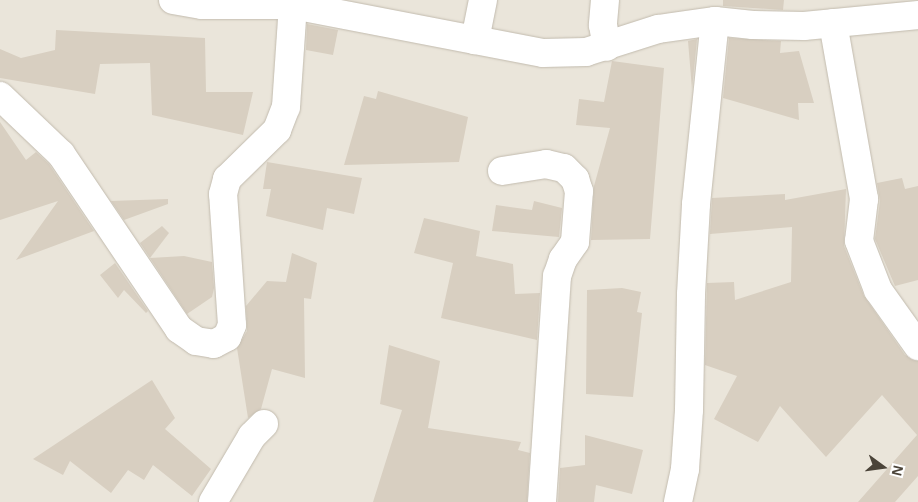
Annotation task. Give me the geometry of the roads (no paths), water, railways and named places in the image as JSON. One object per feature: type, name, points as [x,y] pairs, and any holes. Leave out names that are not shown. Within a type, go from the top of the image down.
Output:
[{"type":"street","points":[[173,0],[202,5],[293,5],[543,52],[586,52],[607,47],[658,29],[716,21],[753,25],[833,23],[918,15]]},
{"type":"street","points":[[475,40],[484,0]]},
{"type":"street","points":[[606,0],[603,24],[607,47]]},
{"type":"street","points":[[0,96],[61,154],[179,329],[196,341],[214,344],[227,337],[232,325],[223,194],[227,179],[277,130],[286,107],[293,5]]},
{"type":"street","points":[[678,502],[685,469],[689,410],[691,294],[696,204],[716,21]]},
{"type":"street","points":[[833,23],[864,199],[859,241],[878,290],[918,346]]},
{"type":"street","points":[[502,171],[546,164],[564,168],[575,179],[579,191],[575,242],[563,259],[557,276],[542,502]]},
{"type":"street","points":[[213,502],[252,436],[264,424]]}]
